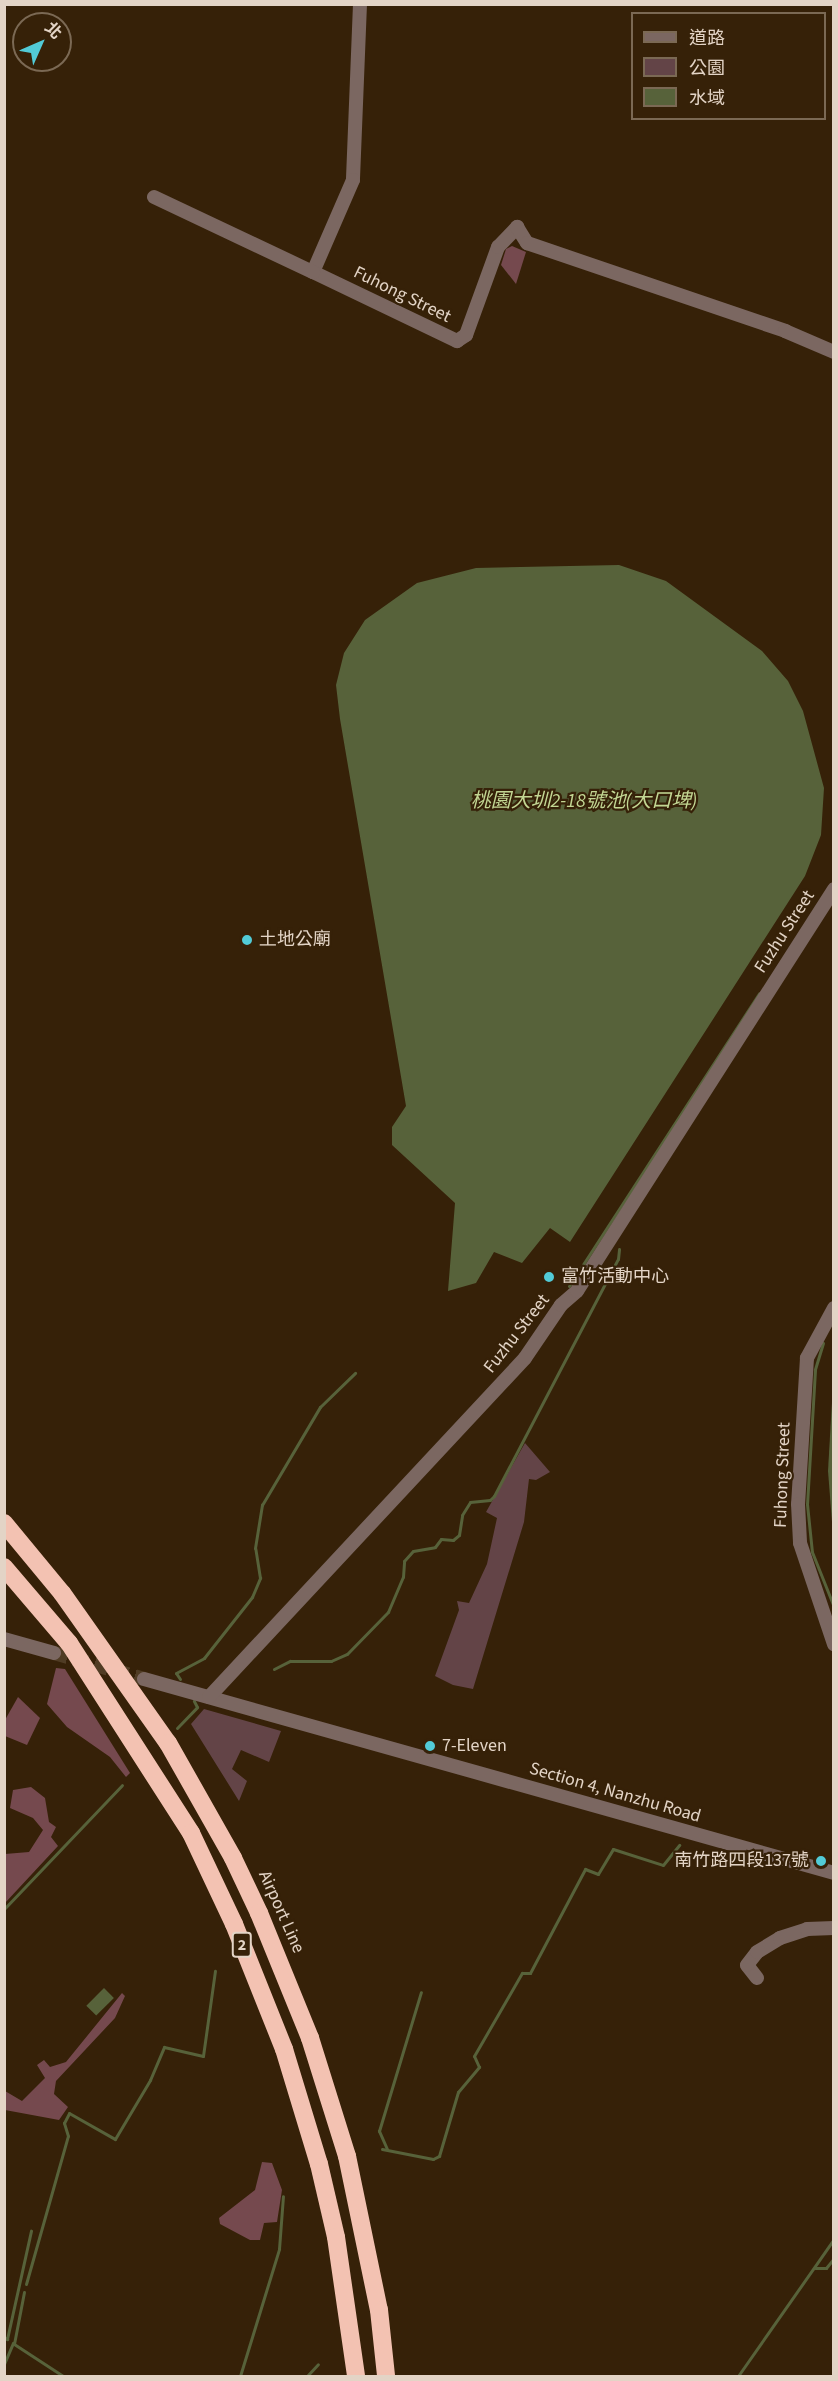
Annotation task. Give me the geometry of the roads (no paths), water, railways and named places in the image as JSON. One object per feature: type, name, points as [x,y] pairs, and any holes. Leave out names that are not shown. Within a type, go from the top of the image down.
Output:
[{"type":"highway","name":"Airport Line","points":[[4,1523],[87,1626],[168,1743],[246,1885],[288,1979],[331,2100],[347,2156],[379,2310],[386,2376]]},
{"type":"highway","name":"2","points":[[4,1567],[69,1643],[191,1833],[238,1934],[284,2049],[319,2164],[342,2269],[356,2376]]},
{"type":"highway","points":[[379,2310],[393,2376]]},
{"type":"street","points":[[154,197],[313,272],[353,180],[360,4]]},
{"type":"street","name":"Fuhong Street","points":[[313,272],[457,341],[466,335],[498,247],[517,227],[527,243],[785,331],[834,352]]},
{"type":"street","name":"Fuzhu Street","points":[[209,1697],[525,1358],[561,1305],[577,1291],[834,889]]},
{"type":"street","name":"Fuhong Street","points":[[834,1308],[807,1358],[798,1504],[800,1543],[834,1644]]},
{"type":"street","points":[[4,1639],[54,1653]]},
{"type":"street","name":"Section 4, Nanzhu Road","points":[[144,1679],[834,1873]]},
{"type":"street","points":[[757,1978],[747,1965],[757,1952],[780,1938],[807,1929],[834,1928]]},
{"type":"water","name":"桃園大圳2-18號池(大口埤)","points":[[619,565],[666,581],[762,651],[788,681],[803,711],[824,788],[821,835],[805,876],[570,1242],[550,1228],[522,1263],[494,1252],[476,1283],[448,1291],[455,1203],[392,1145],[392,1127],[406,1106],[336,685],[344,653],[365,620],[417,583],[476,568]]},
{"type":"water","points":[[833,1384],[833,1535],[828,1471]]},
{"type":"water","points":[[104,1988],[114,1998],[96,2016],[86,2006]]},
{"type":"waterway","points":[[569,1286],[759,993]]},
{"type":"waterway","points":[[274,1669],[290,1661],[331,1661],[347,1654],[388,1612],[403,1577],[404,1561],[413,1551],[435,1547],[441,1539],[453,1540],[459,1535],[462,1515],[470,1502],[490,1500],[494,1496],[618,1259],[619,1249]]},
{"type":"waterway","points":[[823,1343],[815,1370],[807,1504],[812,1552],[834,1607]]},
{"type":"waterway","points":[[180,1679],[176,1673],[204,1658],[252,1597],[260,1578],[255,1548],[262,1505],[320,1407],[355,1373]]},
{"type":"waterway","points":[[177,1728],[197,1707],[194,1701]]},
{"type":"waterway","points":[[4,1909],[122,1785]]},
{"type":"waterway","points":[[382,2149],[433,2159],[439,2156],[458,2092],[479,2067],[474,2056],[522,1973],[530,1973],[585,1869],[598,1874],[613,1849],[663,1865],[679,1845]]},
{"type":"waterway","points":[[26,2284],[68,2136],[64,2123],[69,2113],[115,2139],[150,2080],[164,2047],[203,2056],[215,1971]]},
{"type":"waterway","points":[[387,2149],[379,2131],[421,1992]]},
{"type":"waterway","points":[[240,2376],[279,2249],[283,2196]]},
{"type":"waterway","points":[[4,2337],[7,2339],[31,2231]]},
{"type":"waterway","points":[[738,2376],[834,2239]]},
{"type":"waterway","points":[[815,2268],[826,2268],[834,2258]]},
{"type":"waterway","points":[[24,2292],[14,2344],[63,2376]]},
{"type":"waterway","points":[[4,2364],[13,2343]]},
{"type":"waterway","points":[[307,2376],[318,2364]]},
{"type":"tunnel","points":[[54,1653],[144,1679]]},
{"type":"place","name":"土地公廟","points":[[247,940]]},
{"type":"place","name":"富竹活動中心","points":[[549,1277]]},
{"type":"place","name":"7-Eleven","points":[[430,1746]]},
{"type":"place","name":"南竹路四段137號","points":[[821,1861]]}]
